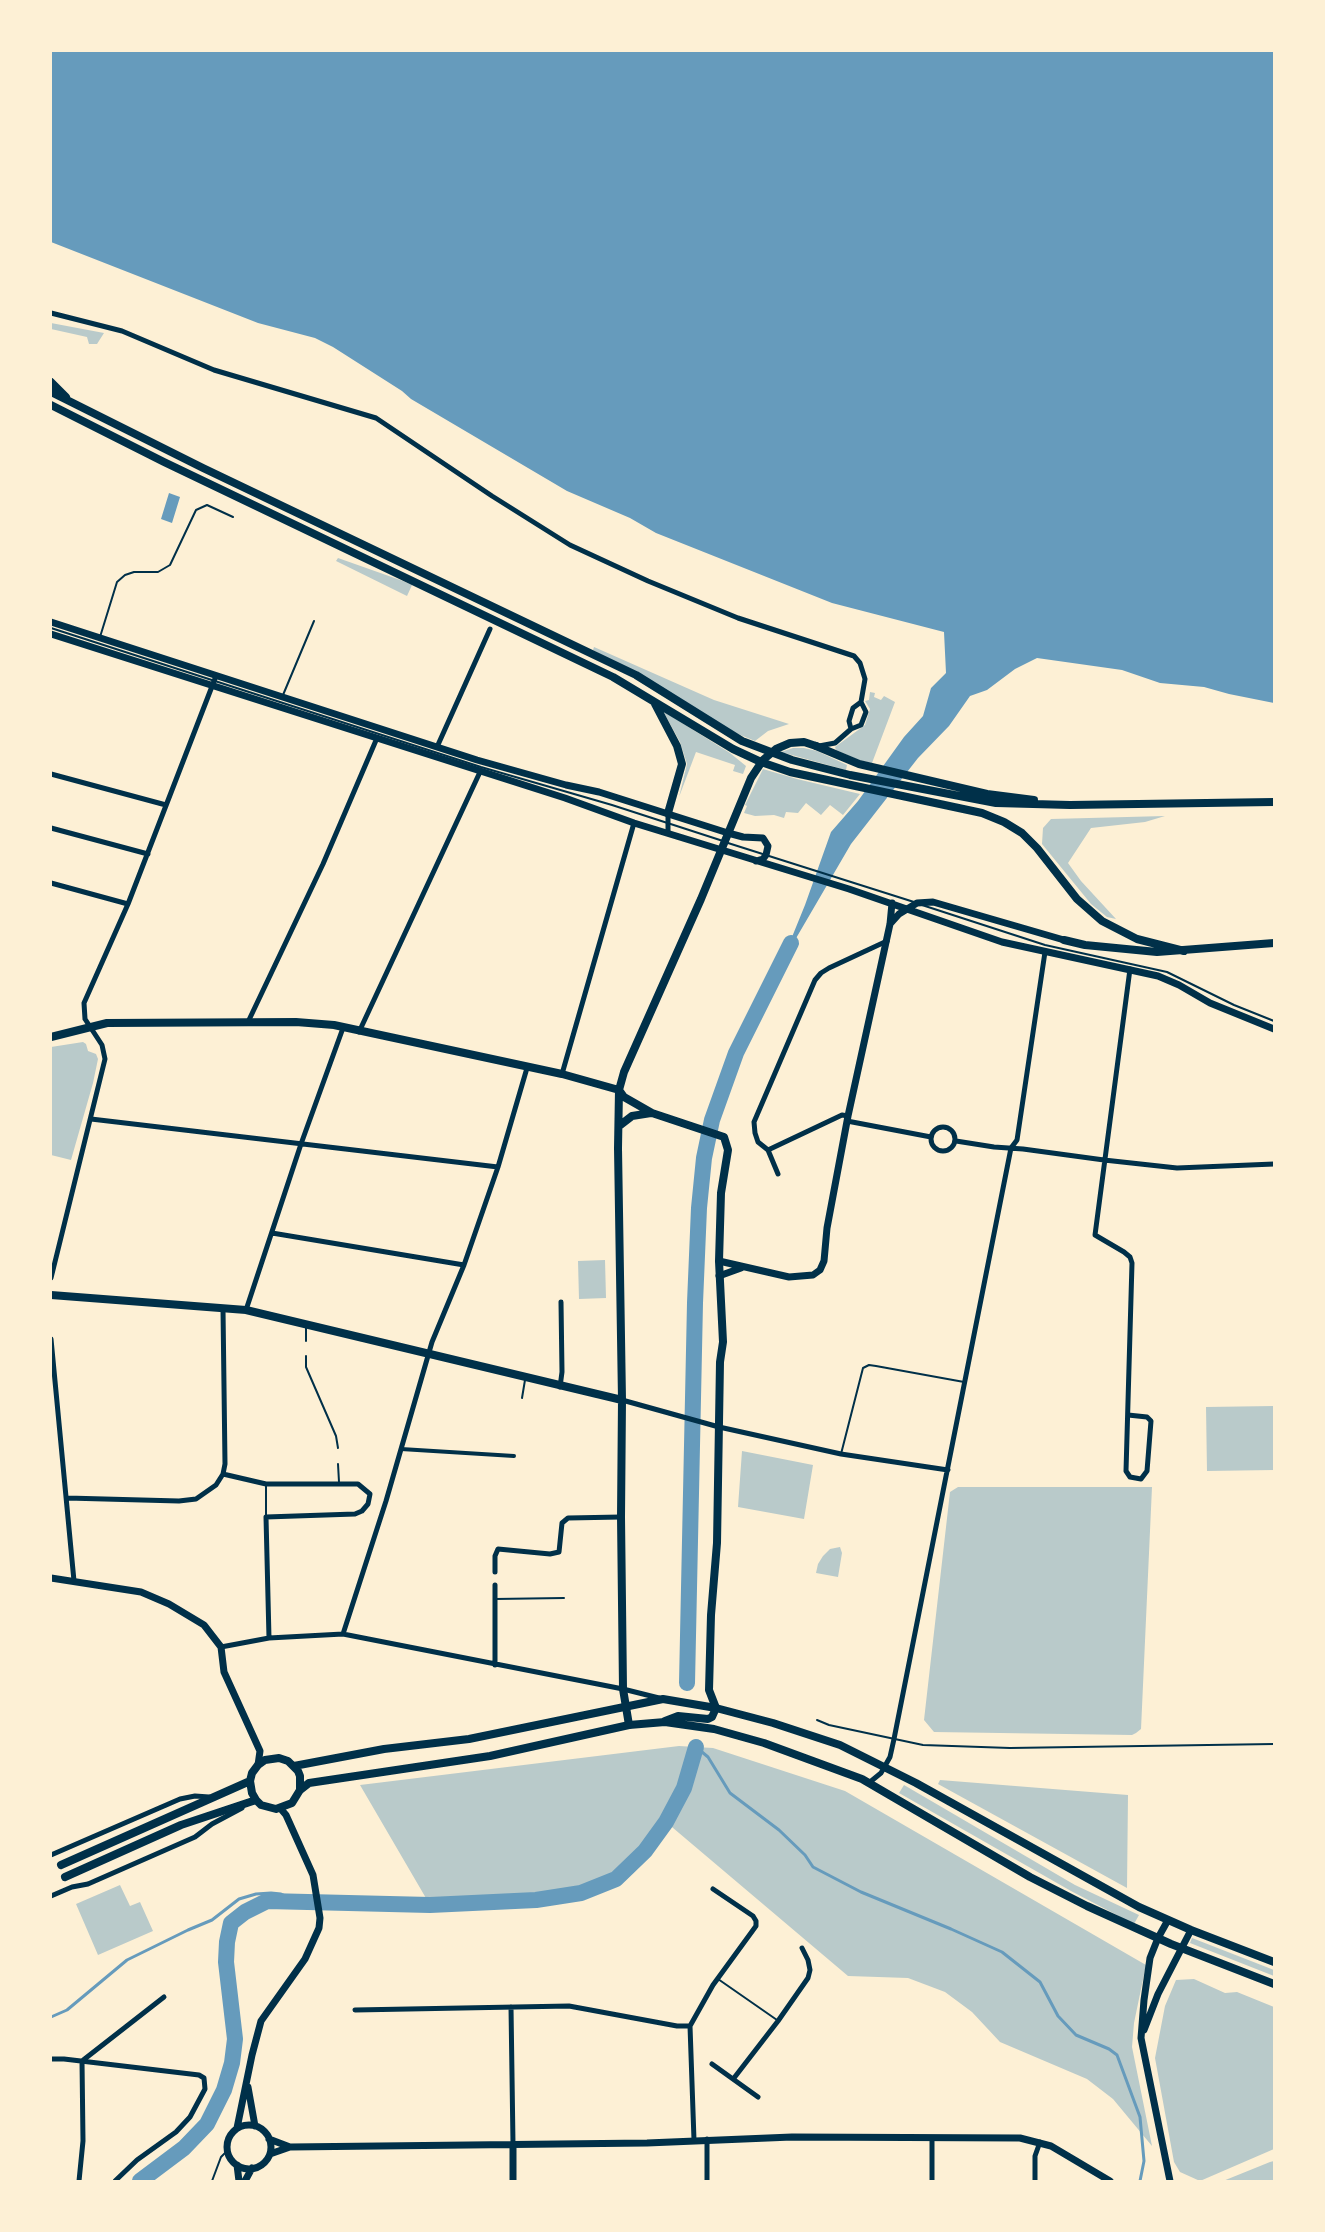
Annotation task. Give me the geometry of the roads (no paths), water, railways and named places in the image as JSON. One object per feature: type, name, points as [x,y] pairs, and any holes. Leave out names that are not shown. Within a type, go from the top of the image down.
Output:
[{"type":"main road","points":[[51,382],[70,402]]},
{"type":"main road","points":[[51,392],[234,483],[636,675],[741,741],[792,760],[849,775],[944,795],[996,803],[1070,805],[1274,802]]},
{"type":"main road","points":[[51,407],[68,413],[164,462],[597,668],[761,762],[790,772],[982,813],[1004,822],[1022,833],[1037,848],[1077,899],[1102,921],[1137,939],[1184,951]]},
{"type":"main road","points":[[653,701],[677,746],[682,764],[668,813]]},
{"type":"main road","points":[[629,1725],[623,1689],[619,1090],[624,1072],[751,778],[763,760],[776,749],[790,743],[804,742],[860,764],[947,785],[987,794],[1070,805]]},
{"type":"main road","points":[[1064,940],[1125,950],[1184,951],[1274,943]]},
{"type":"main road","points":[[51,1037],[107,1023],[310,1022],[562,1074],[619,1090],[630,1101],[652,1113],[724,1137],[728,1150],[721,1193],[719,1261],[723,1341],[715,1426],[717,1543],[711,1615],[709,1690],[716,1708],[712,1717],[708,1719],[678,1716],[665,1722]]},
{"type":"main road","points":[[619,1126],[632,1116],[652,1113]]},
{"type":"main road","points":[[51,1295],[246,1310],[622,1400]]},
{"type":"main road","points":[[294,1766],[384,1749],[469,1739],[663,1699],[716,1708],[773,1723],[840,1745],[1094,1883],[1168,1920],[1274,1962]]},
{"type":"main road","points":[[300,1790],[309,1783],[490,1756],[629,1725],[665,1722],[708,1729],[764,1743],[870,1782],[1030,1877],[1087,1906],[1183,1949],[1274,1984]]},
{"type":"main road","points":[[279,1758],[294,1766],[300,1776],[300,1790],[297,1797],[285,1809],[270,1808],[256,1800],[250,1781],[258,1764],[265,1760],[279,1758]]},
{"type":"main road","points":[[61,1865],[209,1797],[250,1781]]},
{"type":"main road","points":[[65,1877],[181,1825],[256,1800]]},
{"type":"street","points":[[51,316],[110,327],[204,367],[376,418],[570,545],[648,581],[738,618],[854,656],[864,670],[865,679],[861,702],[866,712],[861,725],[851,729],[836,743],[816,746]]},
{"type":"street","points":[[51,622],[98,643],[634,822],[668,832],[725,841],[743,837],[763,838],[768,846],[766,855],[763,859],[756,861]]},
{"type":"street","points":[[437,747],[490,629]]},
{"type":"street","points":[[51,634],[98,643]]},
{"type":"street","points":[[214,681],[282,697],[566,786],[599,792],[668,813],[725,841],[756,861],[792,868],[851,887],[906,909],[1002,942],[1130,969],[1170,980],[1210,1003],[1274,1029]]},
{"type":"street","points":[[51,1278],[105,1059],[102,1046],[85,1018],[84,1003],[128,904],[214,681]]},
{"type":"street","points":[[851,729],[849,721],[853,708],[861,702]]},
{"type":"street","points":[[248,1022],[323,864],[377,738]]},
{"type":"street","points":[[359,1032],[480,772]]},
{"type":"street","points":[[51,774],[166,806]]},
{"type":"street","points":[[668,813],[668,832]]},
{"type":"street","points":[[562,1074],[634,822]]},
{"type":"street","points":[[51,828],[148,854]]},
{"type":"street","points":[[51,884],[128,904]]},
{"type":"street","points":[[890,924],[906,909],[917,903],[933,902],[1064,940]]},
{"type":"street","points":[[719,1261],[789,1277],[813,1275],[820,1270],[824,1262],[827,1228],[887,941],[892,903]]},
{"type":"street","points":[[778,1174],[768,1150],[758,1142],[754,1122],[815,980],[829,968],[887,941]]},
{"type":"street","points":[[870,1782],[881,1773],[890,1758],[1011,1148],[1017,1140],[1045,952]]},
{"type":"street","points":[[1128,1415],[1148,1417],[1150,1421],[1147,1471],[1141,1479],[1130,1477],[1126,1471],[1132,1263],[1130,1257],[1124,1252],[1095,1235],[1130,969]]},
{"type":"street","points":[[246,1310],[301,1144],[343,1028]]},
{"type":"street","points":[[343,1634],[429,1354],[464,1265],[498,1167],[527,1068]]},
{"type":"street","points":[[768,1150],[842,1115],[848,1119],[931,1137]]},
{"type":"street","points":[[91,1119],[498,1167]]},
{"type":"street","points":[[946,1127],[955,1135],[956,1141],[951,1149],[942,1152],[933,1147],[931,1137],[937,1129],[946,1127]]},
{"type":"street","points":[[956,1141],[1177,1168],[1274,1164]]},
{"type":"street","points":[[272,1233],[464,1265]]},
{"type":"street","points":[[719,1276],[731,1270],[743,1268]]},
{"type":"street","points":[[560,1387],[562,1372],[561,1302]]},
{"type":"street","points":[[66,1498],[179,1501],[196,1499],[216,1485],[223,1474],[225,1464],[224,1309]]},
{"type":"street","points":[[51,1339],[74,1581]]},
{"type":"street","points":[[622,1400],[715,1426],[841,1454],[948,1470]]},
{"type":"street","points":[[401,1449],[514,1456]]},
{"type":"street","points":[[223,1474],[266,1484],[358,1484],[370,1494],[368,1504],[362,1511],[355,1514],[266,1517],[269,1638]]},
{"type":"street","points":[[495,1572],[495,1556],[498,1550],[550,1554],[559,1552],[562,1523],[568,1518],[621,1517]]},
{"type":"street","points":[[51,1578],[141,1592],[204,1625],[221,1647],[224,1672],[260,1750],[267,1755],[279,1758]]},
{"type":"street","points":[[495,1586],[495,1665]]},
{"type":"street","points":[[221,1647],[269,1638],[343,1634],[623,1689],[663,1699]]},
{"type":"street","points":[[258,1764],[260,1750]]},
{"type":"street","points":[[51,1855],[180,1798],[209,1797]]},
{"type":"street","points":[[51,1896],[72,1887],[88,1884],[195,1837],[212,1824],[256,1800]]},
{"type":"street","points":[[237,2128],[261,2021],[305,1959],[314,1942],[320,1918],[316,1885],[285,1809]]},
{"type":"street","points":[[694,2140],[690,2026],[718,1979],[756,1926],[753,1916],[713,1888]]},
{"type":"street","points":[[1168,1920],[1150,1958],[1141,2038],[1170,2181]]},
{"type":"street","points":[[1141,2038],[1158,1994],[1191,1930]]},
{"type":"street","points":[[734,2078],[808,1978],[810,1970],[808,1960],[802,1948]]},
{"type":"street","points":[[82,2061],[164,1997]]},
{"type":"street","points":[[355,2010],[569,2006],[676,2026],[690,2026]]},
{"type":"street","points":[[511,2007],[513,2181]]},
{"type":"street","points":[[51,2059],[199,2075],[206,2082],[205,2089],[190,2117],[176,2132],[137,2160],[115,2181]]},
{"type":"street","points":[[79,2181],[84,2133],[82,2061]]},
{"type":"street","points":[[712,2064],[758,2097]]},
{"type":"street","points":[[247,2081],[255,2126]]},
{"type":"street","points":[[270,2154],[269,2139],[261,2128],[243,2125],[228,2138],[227,2151],[232,2161],[237,2165],[252,2168],[263,2163],[270,2154],[290,2147],[792,2137],[1020,2138],[1051,2146],[1110,2181]]},
{"type":"street","points":[[269,2139],[290,2147]]},
{"type":"street","points":[[707,2139],[707,2181]]},
{"type":"street","points":[[932,2139],[932,2181]]},
{"type":"street","points":[[1035,2181],[1035,2156],[1040,2142]]},
{"type":"street","points":[[237,2165],[239,2181]]},
{"type":"street","points":[[245,2181],[252,2168]]},
{"type":"lane","points":[[51,628],[98,643],[117,582],[125,575],[134,572],[158,572],[170,565],[196,510],[202,506],[207,505],[233,517]]},
{"type":"lane","points":[[282,697],[314,621]]},
{"type":"lane","points":[[214,681],[481,767],[725,841],[766,855],[792,868]]},
{"type":"lane","points":[[851,887],[917,903],[969,922],[1045,945],[1167,972],[1234,1005],[1274,1021]]},
{"type":"lane","points":[[306,1324],[306,1341]]},
{"type":"lane","points":[[306,1356],[306,1367],[336,1436],[338,1448]]},
{"type":"lane","points":[[841,1454],[863,1368],[869,1365],[964,1382]]},
{"type":"lane","points":[[522,1398],[526,1378]]},
{"type":"lane","points":[[338,1464],[339,1483]]},
{"type":"lane","points":[[266,1484],[266,1517]]},
{"type":"lane","points":[[495,1599],[564,1598]]},
{"type":"lane","points":[[817,1720],[829,1725],[923,1744],[1010,1749],[1274,1744]]},
{"type":"lane","points":[[718,1979],[778,2021]]},
{"type":"lane","points":[[212,2181],[221,2157],[227,2151]]},
{"type":"water","points":[[51,51],[1274,51],[1274,703],[1204,687],[1160,683],[1122,670],[1037,658],[1015,669],[987,690],[970,696],[949,726],[918,758],[851,844],[781,964],[831,832],[858,801],[904,737],[923,716],[931,688],[946,673],[944,632],[832,603],[656,533],[630,518],[567,491],[411,399],[333,347],[315,338],[258,323],[51,242]]},
{"type":"water","points":[[169,493],[180,497],[172,523],[161,519]]},
{"type":"waterway","points":[[687,1683],[695,1303],[699,1208],[704,1158],[712,1120],[736,1053],[791,943]]},
{"type":"waterway","points":[[696,1747],[708,1757],[730,1793],[779,1830],[805,1855],[813,1867],[861,1892],[1002,1952],[1040,1982],[1058,2016],[1076,2035],[1109,2049],[1117,2055],[1140,2117],[1144,2161],[1140,2181]]},
{"type":"waterway","points":[[140,2181],[184,2148],[207,2124],[224,2090],[232,2063],[235,2039],[226,1962],[227,1942],[231,1923],[245,1912],[267,1901],[430,1905],[536,1900],[581,1893],[616,1879],[645,1851],[666,1822],[684,1788],[696,1747]]},
{"type":"waterway","points":[[51,2017],[67,2010],[127,1960],[212,1920],[239,1899],[271,1893],[281,1894],[297,1901]]}]
